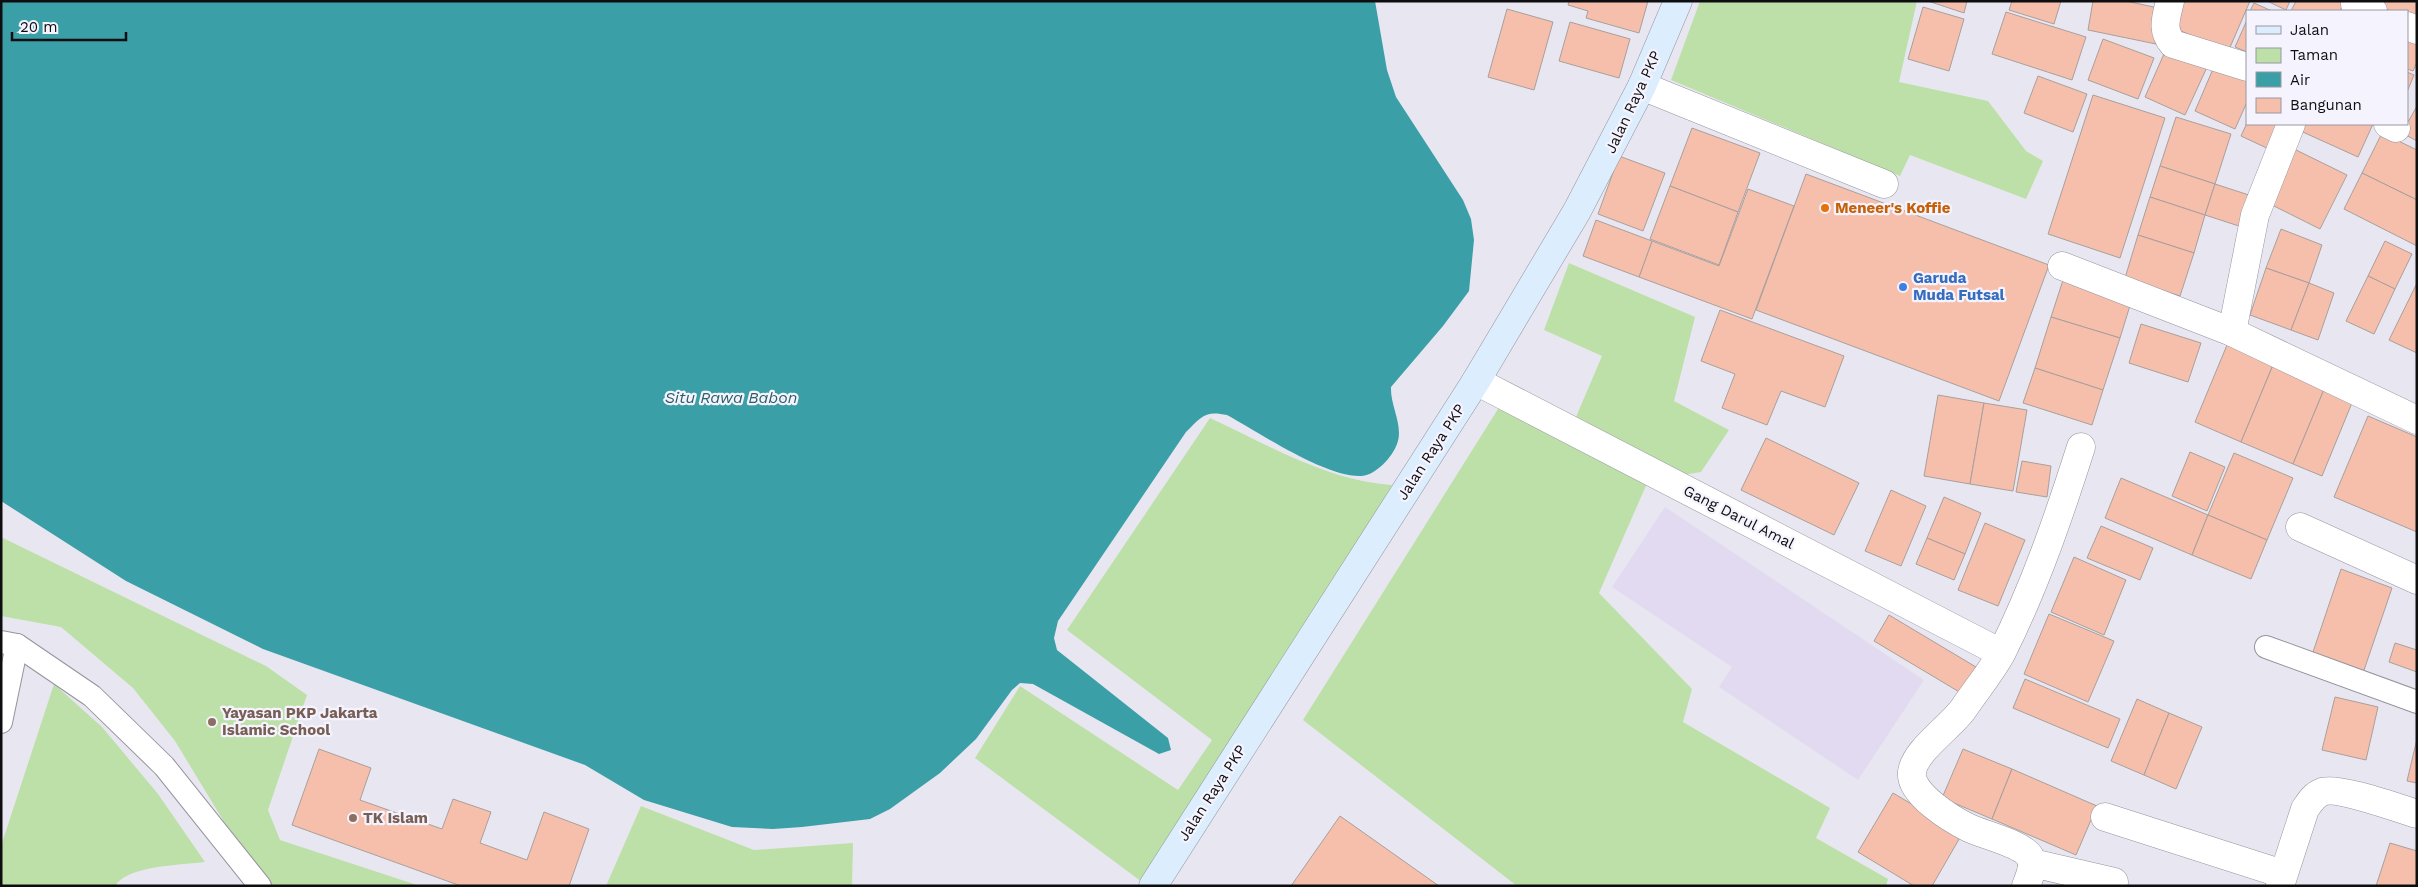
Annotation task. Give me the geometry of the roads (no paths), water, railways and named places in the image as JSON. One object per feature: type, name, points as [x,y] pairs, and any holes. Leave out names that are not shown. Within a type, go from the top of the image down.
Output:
[{"type":"street","name":"Jalan Raya PKP","points":[[1153,886],[1476,381],[1578,211],[1642,86],[1678,1]]},
{"type":"street","points":[[2170,1],[2164,25],[2166,35],[2173,44],[2246,67]]},
{"type":"street","points":[[1642,86],[1884,184]]},
{"type":"street","points":[[2232,332],[2255,215],[2291,125]]},
{"type":"street","points":[[2062,266],[2232,332],[2417,420]]},
{"type":"street","name":"Gang Darul Amal","points":[[1476,381],[2002,653]]},
{"type":"street","points":[[2080,447],[2047,548],[2002,653],[1961,712],[1918,758],[1912,773],[1913,782],[1927,801],[1968,827],[2024,850],[2031,858],[2029,874],[2114,882]]},
{"type":"street","points":[[2300,526],[2417,580]]},
{"type":"street","points":[[2105,817],[2281,880],[2306,808],[2313,797],[2322,792],[2341,791],[2417,814]]},
{"type":"lane","points":[[1,722],[9,644],[92,696],[164,766],[260,886]]},
{"type":"lane","points":[[2266,647],[2417,702]]},
{"type":"water","name":"Situ Rawa Babon","points":[[1,1],[1375,1],[1387,70],[1396,97],[1463,200],[1471,219],[1474,240],[1469,291],[1443,326],[1391,387],[1399,437],[1392,454],[1378,469],[1362,476],[1347,475],[1330,470],[1293,453],[1227,415],[1208,414],[1186,432],[1058,621],[1054,638],[1057,650],[1168,738],[1171,750],[1159,754],[1033,684],[1020,683],[1012,690],[976,739],[940,773],[890,809],[870,819],[773,829],[732,827],[644,800],[585,765],[263,649],[126,581],[1,501]]},
{"type":"place","name":"Meneer's Koffie","points":[[1825,208]]},
{"type":"place","name":"Garuda Muda Futsal","points":[[1903,287]]},
{"type":"place","name":"Yayasan PKP Jakarta Islamic School","points":[[212,722]]},
{"type":"place","name":"TK Islam","points":[[353,818]]}]
